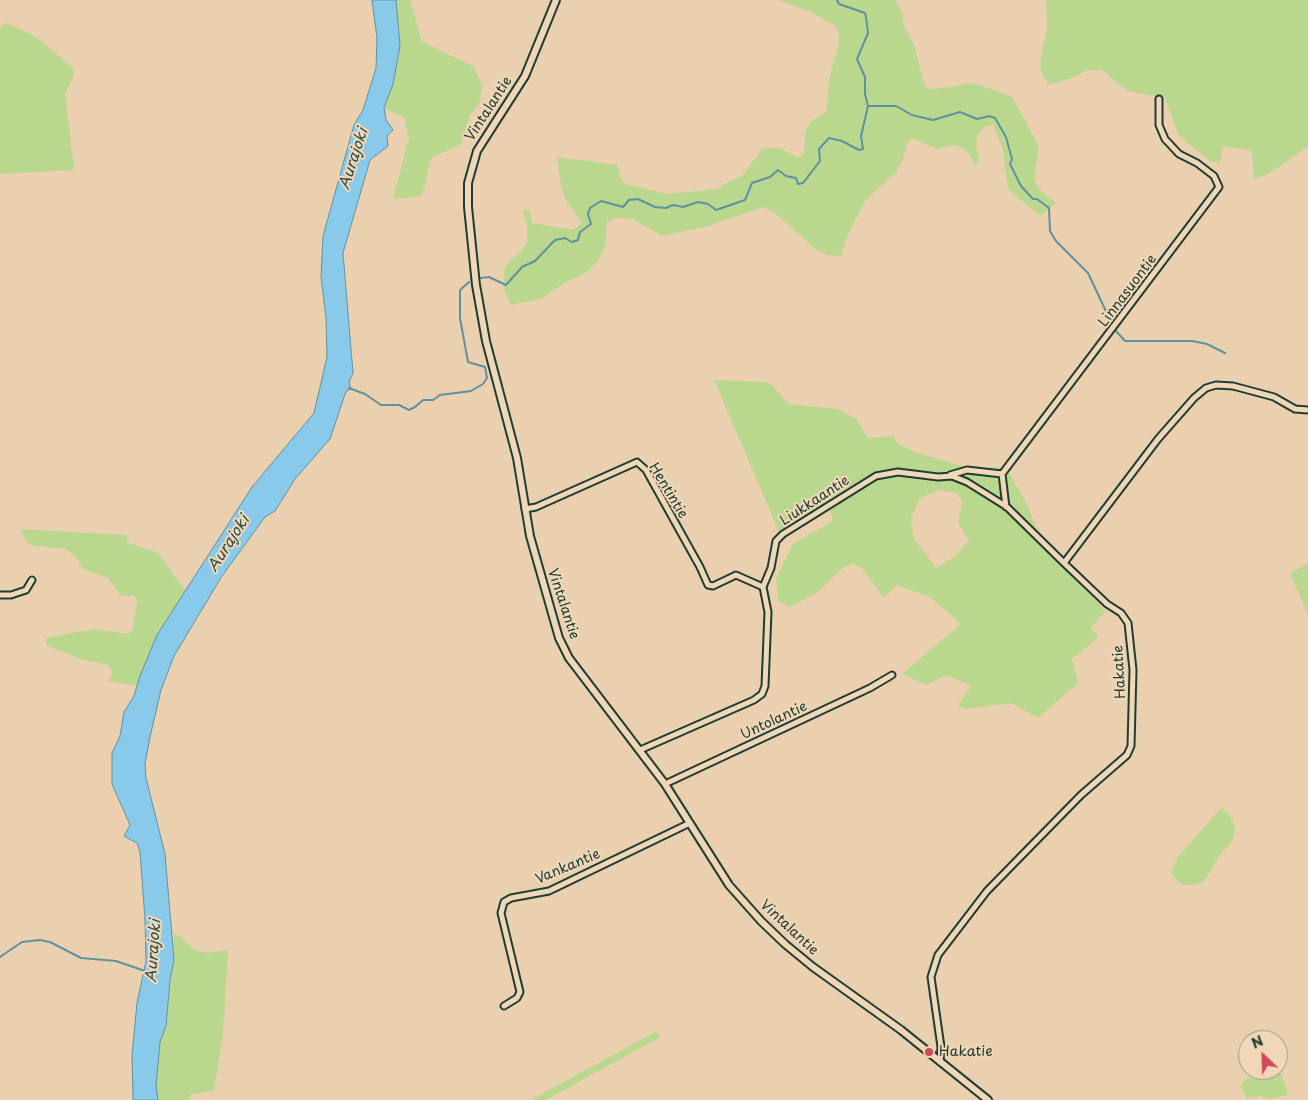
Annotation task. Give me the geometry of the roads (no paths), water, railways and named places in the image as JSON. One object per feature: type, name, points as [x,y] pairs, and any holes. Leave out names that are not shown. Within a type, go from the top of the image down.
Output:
[{"type":"street","name":"Vintalantie","points":[[556,0],[525,76],[476,150],[468,183],[468,207],[480,310],[493,370],[517,458],[530,536],[559,638],[569,658],[665,784],[729,885],[785,944],[988,1100]]},
{"type":"street","name":"Linnasuontie","points":[[1002,474],[1218,191],[1220,185],[1214,176],[1197,163],[1179,154],[1165,140],[1159,124],[1158,99]]},
{"type":"street","points":[[1064,563],[1158,439],[1206,388],[1216,385],[1233,386],[1274,397],[1294,409],[1308,410]]},
{"type":"street","name":"Hentintie","points":[[525,509],[637,462],[646,470],[700,567],[708,585],[713,586],[736,575],[763,587]]},
{"type":"street","points":[[947,476],[967,470],[1002,474],[1006,507]]},
{"type":"street","name":"Liukkaantie","points":[[763,587],[771,568],[775,545],[780,537],[865,482],[898,472],[947,476],[967,482],[1006,507],[1064,563]]},
{"type":"street","name":"Hakatie","points":[[940,1062],[941,1047],[932,985],[932,971],[938,955],[988,891],[1081,795],[1127,755],[1131,746],[1133,670],[1128,623],[1121,613],[1102,599],[1064,563]]},
{"type":"street","points":[[0,595],[11,595],[26,590],[32,580]]},
{"type":"street","points":[[640,750],[754,700],[762,694],[765,686],[768,612],[763,587]]},
{"type":"street","name":"Untolantie","points":[[665,784],[870,688],[892,675]]},
{"type":"street","name":"Vankantie","points":[[504,1006],[517,998],[520,992],[501,913],[504,902],[511,898],[549,891],[690,822]]},
{"type":"water","name":"Aurajoki","points":[[372,0],[396,0],[400,46],[393,84],[384,108],[386,120],[393,130],[387,136],[388,146],[370,160],[343,253],[353,373],[349,382],[351,389],[346,391],[330,439],[295,479],[275,511],[265,517],[222,576],[174,656],[161,690],[145,764],[146,778],[165,854],[174,960],[170,980],[166,1026],[160,1042],[156,1086],[158,1100],[133,1100],[132,1055],[137,1003],[146,961],[145,919],[140,852],[137,843],[124,836],[130,825],[112,784],[112,753],[120,736],[124,712],[134,696],[157,635],[252,487],[314,413],[327,357],[326,318],[321,277],[323,236],[354,125],[363,110],[376,68],[377,38]]},
{"type":"waterway","points":[[481,278],[489,277],[506,285],[522,267],[535,261],[555,240],[565,238],[572,242],[578,240],[580,232],[591,224],[588,214],[590,208],[601,201],[623,207],[629,200],[638,199],[655,207],[666,208],[673,205],[683,207],[698,202],[708,204],[716,210],[745,200],[752,183],[770,177],[778,170],[786,176],[796,178],[798,184],[803,183],[820,161],[819,149],[829,138],[842,141],[859,150],[863,149],[861,136],[868,106],[865,94],[865,77],[857,59],[868,33],[866,17],[865,13],[839,4],[837,0]]},
{"type":"waterway","points":[[868,106],[896,106],[912,115],[933,120],[960,112],[977,119],[989,116],[995,118],[1006,137],[1012,159],[1010,164],[1021,186],[1033,199],[1037,199],[1049,208],[1050,231],[1056,241],[1088,273],[1111,322]]},
{"type":"waterway","points":[[349,388],[365,394],[381,405],[399,405],[409,410],[423,400],[433,400],[440,395],[471,391],[483,384],[487,378],[485,367],[468,362],[460,318],[460,290],[469,282]]},
{"type":"waterway","points":[[1116,331],[1125,341],[1192,341],[1207,344],[1225,353]]},
{"type":"waterway","name":"Aurajoki","points":[[0,957],[22,942],[40,940],[50,942],[81,958],[116,961],[145,971]]},
{"type":"place","name":"Hakatie","points":[[929,1052]]}]
